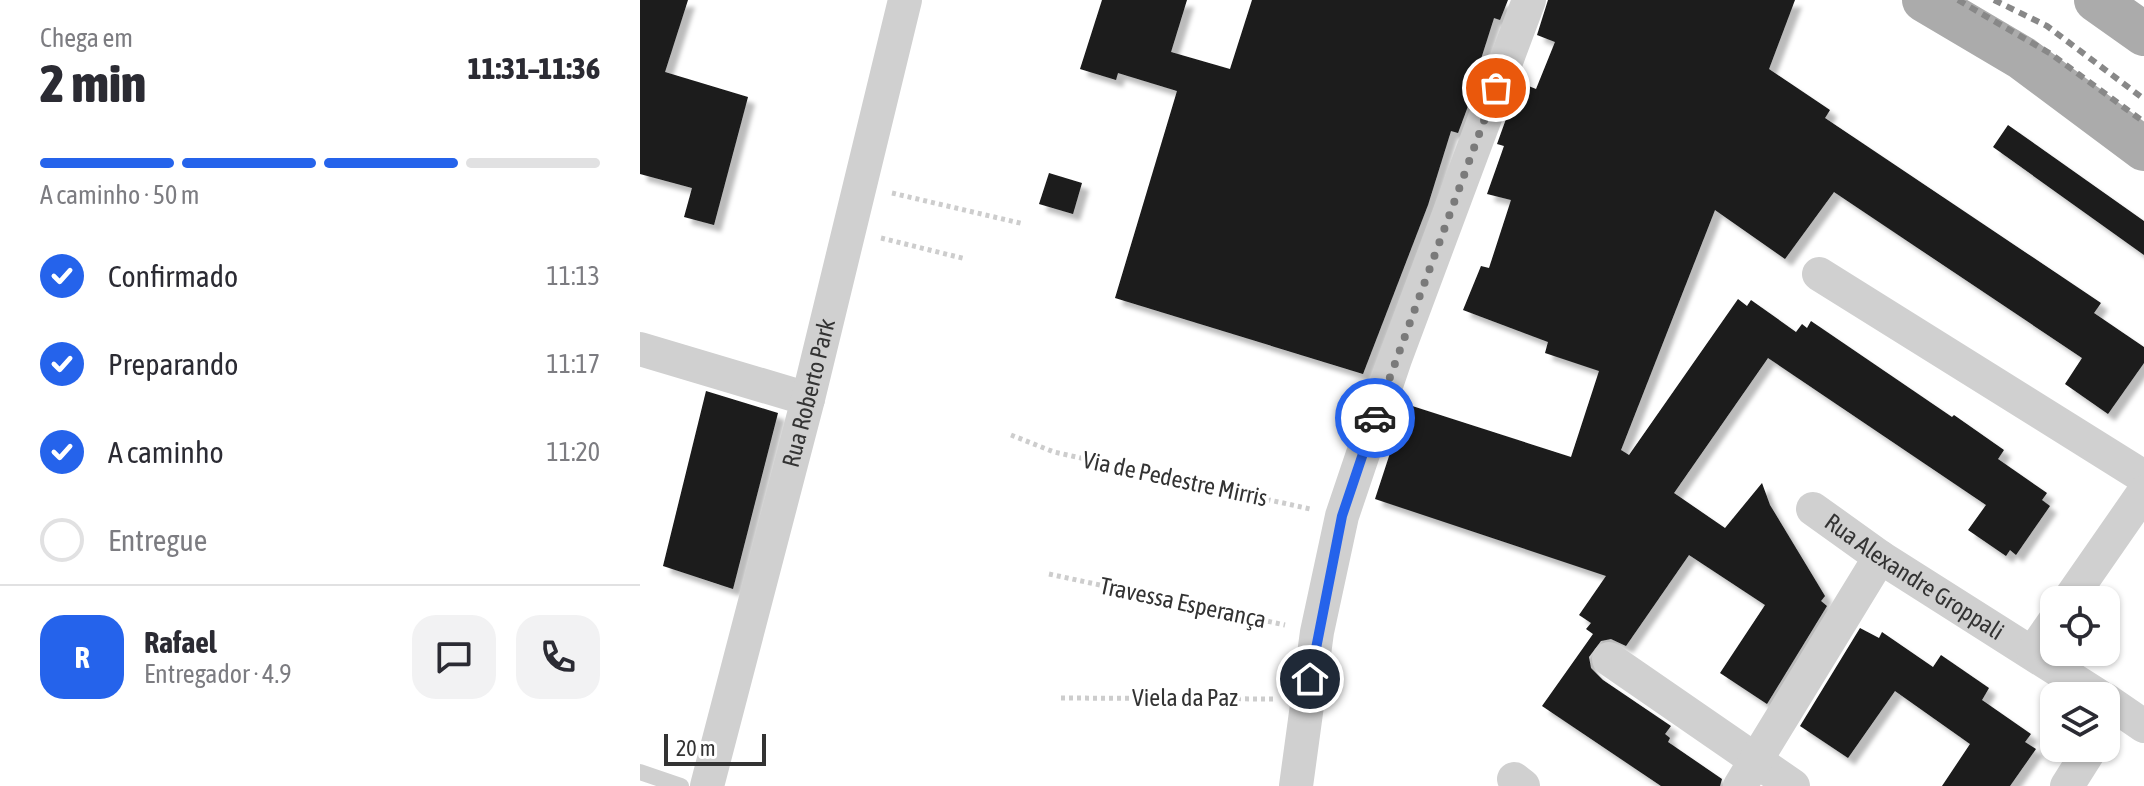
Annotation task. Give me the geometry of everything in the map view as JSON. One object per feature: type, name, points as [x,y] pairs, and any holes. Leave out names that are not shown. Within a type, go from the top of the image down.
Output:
[{"type":"main road","points":[[1924,0],[2022,58],[2144,149]]},
{"type":"main road","points":[[2096,0],[2144,34]]},
{"type":"street","name":"Rua Roberto Park","points":[[707,786],[808,399],[905,0]]},
{"type":"street","points":[[1296,786],[1317,632],[1342,516],[1395,359],[1529,0]]},
{"type":"street","points":[[1819,274],[2144,477]]},
{"type":"street","points":[[640,349],[808,399]]},
{"type":"street","points":[[2079,586],[2144,492]]},
{"type":"street","name":"Rua Alexandre Groppali","points":[[1813,509],[1880,557],[2033,652],[2074,682]]},
{"type":"street","points":[[1748,774],[1880,557]]},
{"type":"street","points":[[2033,652],[2040,642]]},
{"type":"street","points":[[1609,659],[1748,774],[1793,786]]},
{"type":"street","points":[[2067,786],[2082,762]]},
{"type":"lane","points":[[640,772],[681,786]]},
{"type":"path","points":[[860,185],[1024,224]]},
{"type":"path","points":[[849,230],[966,259]]},
{"type":"path","name":"Via de Pedestre Mirris","points":[[1011,435],[1054,452],[1342,516]]},
{"type":"path","name":"Travessa Esperança","points":[[1049,574],[1317,632]]},
{"type":"path","name":"Viela da Paz","points":[[1061,698],[1308,699]]},
{"type":"building","points":[[640,0],[688,0],[665,72],[748,97],[714,225],[684,217],[692,188],[640,174]]},
{"type":"building","points":[[1102,0],[1187,0],[1171,52],[1230,69],[1252,0],[1508,0],[1500,20],[1494,18],[1474,81],[1477,82],[1458,133],[1451,131],[1428,205],[1363,374],[1115,298],[1177,91],[1118,73],[1116,80],[1080,69]]},
{"type":"building","points":[[1548,0],[1795,0],[1769,69],[1830,110],[1825,118],[2101,303],[2094,313],[2144,347],[2144,363],[2108,414],[2065,384],[2082,358],[1834,192],[1785,259],[1715,210],[1621,450],[1629,455],[1738,299],[1747,306],[1751,300],[1796,332],[1802,324],[1807,328],[1811,321],[1952,417],[1954,415],[2004,450],[1998,459],[2047,493],[2042,500],[2050,506],[2016,555],[2010,550],[2006,556],[1968,530],[1986,505],[1768,358],[1674,493],[1725,528],[1762,483],[1770,505],[1825,596],[1821,601],[1827,606],[1767,704],[1720,673],[1765,605],[1689,555],[1626,646],[1611,639],[1601,641],[1589,657],[1591,668],[1603,680],[1671,726],[1665,734],[1670,738],[1668,742],[1722,779],[1720,786],[1661,786],[1542,706],[1593,634],[1586,629],[1591,623],[1579,615],[1606,576],[1375,499],[1406,404],[1571,457],[1599,371],[1545,353],[1548,342],[1463,310],[1481,266],[1489,268],[1511,200],[1487,194],[1504,146],[1497,144],[1515,94],[1522,96],[1526,85],[1536,89],[1555,42],[1537,35]]},
{"type":"building","points":[[2008,125],[2144,221],[2144,255],[1993,147]]},
{"type":"building","points":[[1049,173],[1082,183],[1073,214],[1039,204]]},
{"type":"building","points":[[706,391],[778,413],[733,589],[663,566]]},
{"type":"building","points":[[1860,628],[1879,638],[1882,632],[1933,667],[1941,655],[1989,688],[1982,700],[2031,734],[2025,742],[2036,749],[2010,786],[1942,786],[1970,744],[1895,691],[1848,758],[1800,726]]},
{"type":"railway","points":[[1958,0],[2051,54],[2144,122]]},
{"type":"railway","points":[[1994,0],[2047,26],[2144,99]]},
{"type":"way so far","points":[[1375,418],[1496,88]]},
{"type":"route","points":[[1310,679],[1342,516],[1375,418]]}]
